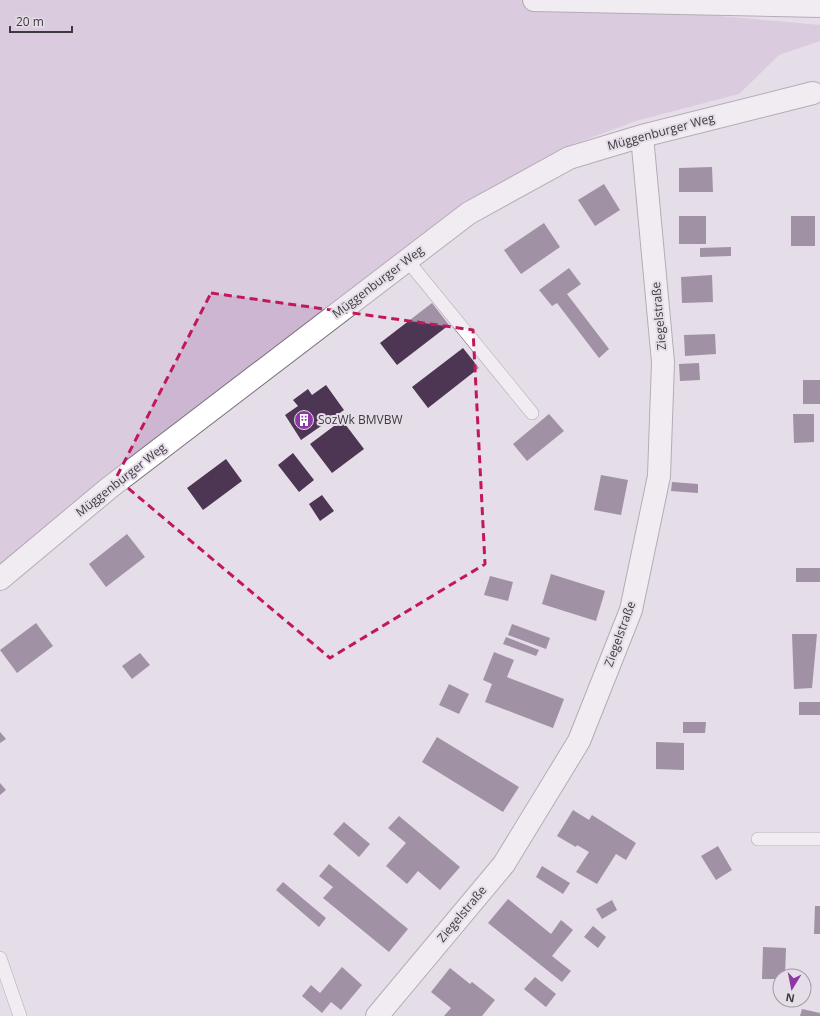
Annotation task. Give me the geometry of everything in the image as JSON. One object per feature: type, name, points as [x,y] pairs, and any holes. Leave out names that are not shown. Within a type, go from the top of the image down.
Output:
[{"type":"street","points":[[534,0],[820,6]]},
{"type":"street","name":"Müggenburger Weg","points":[[0,579],[109,488],[470,213],[569,158],[642,136],[813,93]]},
{"type":"street","name":"Ziegelstraße","points":[[377,1016],[504,864],[579,741],[630,610],[659,476],[663,362],[642,136]]},
{"type":"lane","points":[[407,260],[532,413]]},
{"type":"lane","points":[[758,839],[820,839]]},
{"type":"lane","points":[[0,958],[20,1016]]},
{"type":"highlighted area","points":[[211,293],[473,330],[485,564],[330,658],[116,478]]},
{"type":"shaded area","points":[[0,0],[820,0],[727,3],[719,16],[820,25],[820,41],[779,55],[739,94],[639,120],[565,147],[463,205],[192,412],[104,477],[0,566]]},
{"type":"building","points":[[712,167],[713,192],[679,192],[679,168]]},
{"type":"building","points":[[604,184],[620,210],[595,226],[578,200]]},
{"type":"building","points":[[679,216],[706,216],[706,244],[679,244]]},
{"type":"building","points":[[791,216],[815,216],[815,246],[791,246]]},
{"type":"building","points":[[544,223],[560,247],[521,274],[504,250]]},
{"type":"building","points":[[731,247],[731,256],[700,257],[700,248]]},
{"type":"building","points":[[569,268],[581,284],[567,294],[609,349],[599,358],[557,303],[552,306],[539,290]]},
{"type":"building","points":[[712,275],[713,302],[682,303],[681,277]]},
{"type":"building","points":[[432,303],[449,325],[397,365],[380,343]]},
{"type":"building","points":[[715,334],[716,354],[685,356],[684,335]]},
{"type":"building","points":[[463,348],[479,368],[428,408],[412,387]]},
{"type":"building","points":[[699,363],[700,380],[680,381],[679,364]]},
{"type":"building","points":[[803,380],[820,380],[820,404],[803,404]]},
{"type":"building","points":[[326,385],[344,410],[301,440],[285,415],[298,406],[293,400],[308,389],[312,395]]},
{"type":"building","points":[[549,414],[564,431],[527,461],[513,444]]},
{"type":"building","points":[[793,414],[814,414],[814,442],[794,443]]},
{"type":"building","points":[[342,420],[364,449],[332,473],[310,444]]},
{"type":"building","points":[[293,453],[314,480],[299,492],[278,465]]},
{"type":"building","points":[[226,459],[242,481],[203,510],[187,488]]},
{"type":"building","points":[[601,475],[628,480],[621,515],[594,510]]},
{"type":"building","points":[[672,482],[698,484],[698,493],[671,491]]},
{"type":"building","points":[[322,495],[334,511],[320,521],[309,504]]},
{"type":"building","points":[[127,534],[145,557],[106,587],[89,564]]},
{"type":"building","points":[[796,568],[820,568],[820,582],[796,582]]},
{"type":"building","points":[[551,574],[605,591],[596,621],[542,604]]},
{"type":"building","points":[[490,576],[513,582],[508,601],[484,595]]},
{"type":"building","points":[[36,623],[53,646],[17,673],[0,650]]},
{"type":"building","points":[[512,624],[550,638],[546,649],[508,635]]},
{"type":"building","points":[[792,634],[817,634],[812,688],[794,689]]},
{"type":"building","points":[[506,637],[539,650],[536,656],[503,644]]},
{"type":"building","points":[[494,652],[514,660],[507,677],[564,699],[553,728],[485,702],[492,684],[483,680]]},
{"type":"building","points":[[140,653],[150,665],[132,679],[122,666]]},
{"type":"building","points":[[449,684],[469,694],[459,714],[439,705]]},
{"type":"building","points":[[799,702],[820,702],[820,715],[799,715]]},
{"type":"building","points":[[683,722],[706,722],[705,733],[683,733]]},
{"type":"building","points":[[0,732],[6,739],[0,743]]},
{"type":"building","points":[[437,737],[519,787],[503,812],[422,762]]},
{"type":"building","points":[[656,742],[684,743],[684,770],[656,769]]},
{"type":"building","points":[[0,783],[6,790],[0,795]]},
{"type":"building","points":[[573,810],[589,820],[592,815],[636,843],[626,860],[616,854],[597,884],[576,872],[589,852],[577,845],[576,847],[557,836]]},
{"type":"building","points":[[399,816],[460,867],[440,890],[418,871],[407,884],[386,866],[406,843],[388,828]]},
{"type":"building","points":[[344,822],[370,844],[359,857],[333,834]]},
{"type":"building","points":[[718,846],[732,870],[716,880],[701,856]]},
{"type":"building","points":[[329,864],[408,929],[389,952],[323,898],[333,887],[319,876]]},
{"type":"building","points":[[542,866],[570,883],[563,894],[536,877]]},
{"type":"building","points":[[283,882],[326,918],[319,927],[276,890]]},
{"type":"building","points":[[508,899],[551,934],[561,920],[573,930],[552,956],[571,971],[562,982],[488,923]]},
{"type":"building","points":[[612,900],[617,910],[602,919],[596,909]]},
{"type":"building","points":[[815,906],[820,906],[820,934],[814,934]]},
{"type":"building","points":[[593,926],[606,937],[598,948],[584,937]]},
{"type":"building","points":[[763,947],[786,948],[785,968],[772,968],[772,979],[762,979]]},
{"type":"building","points":[[342,967],[362,985],[341,1010],[331,1002],[322,1013],[302,996],[311,985],[320,993]]},
{"type":"building","points":[[450,968],[470,984],[472,982],[495,1000],[482,1016],[444,1016],[451,1008],[431,992]]},
{"type":"building","points":[[535,977],[556,994],[546,1007],[524,989]]},
{"type":"building","points":[[802,1009],[820,1013],[820,1016],[800,1016]]},
{"type":"place","name":"SozWk BMVBW","points":[[304,420]]}]
